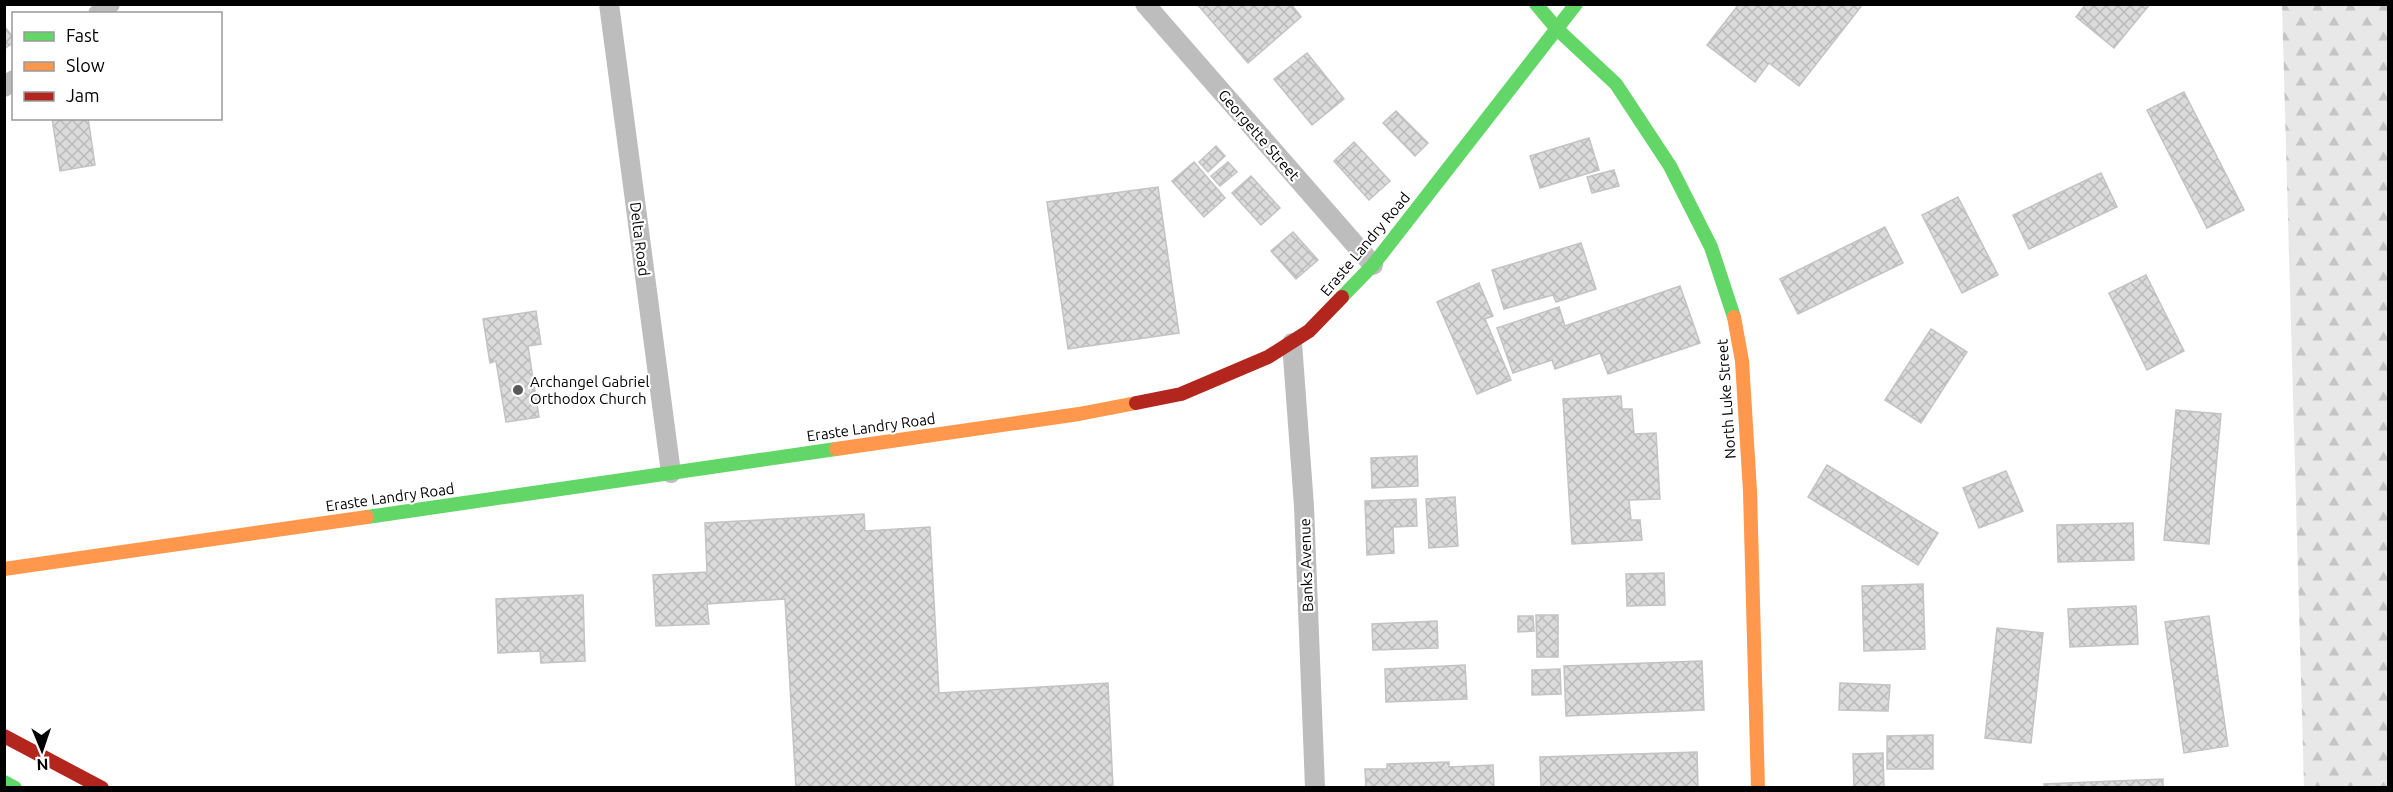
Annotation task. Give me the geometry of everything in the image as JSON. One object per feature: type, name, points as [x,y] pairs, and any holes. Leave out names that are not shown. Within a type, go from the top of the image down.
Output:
[{"type":"street","name":"Delta Road","points":[[609,4],[671,473]]},
{"type":"street","name":"Georgette Street","points":[[1145,4],[1373,265]]},
{"type":"street","name":"North Luke Street","points":[[1536,4],[1557,29],[1616,84],[1670,166],[1711,247],[1737,325],[1742,362],[1750,490],[1758,788]]},
{"type":"street","name":"Eraste Landry Road","points":[[4,569],[1079,414],[1181,394],[1268,357],[1292,343],[1323,319],[1373,265],[1576,4]]},
{"type":"street","name":"Banks Avenue","points":[[1292,343],[1304,506],[1315,788]]},
{"type":"street","points":[[4,736],[102,788]]},
{"type":"street","points":[[4,782],[15,788]]},
{"type":"green space","points":[[2282,5],[2388,5],[2388,787],[2304,787]]},
{"type":"building","points":[[1197,4],[1291,4],[1301,17],[1248,63]]},
{"type":"building","points":[[1739,4],[1863,4],[1799,86],[1769,63],[1755,82],[1707,45]]},
{"type":"building","points":[[2086,4],[2150,4],[2114,48],[2076,17]]},
{"type":"building","points":[[4,26],[12,36],[12,43],[4,49]]},
{"type":"building","points":[[1307,53],[1344,99],[1312,125],[1274,79]]},
{"type":"building","points":[[2184,92],[2244,210],[2207,228],[2147,110]]},
{"type":"building","points":[[1396,111],[1428,143],[1415,156],[1383,123]]},
{"type":"building","points":[[52,120],[88,120],[95,165],[60,171]]},
{"type":"building","points":[[1589,138],[1599,170],[1540,188],[1530,156]]},
{"type":"building","points":[[1354,142],[1390,181],[1369,200],[1334,161]]},
{"type":"building","points":[[1216,146],[1225,156],[1208,172],[1199,162]]},
{"type":"building","points":[[1194,162],[1225,198],[1204,217],[1172,181]]},
{"type":"building","points":[[1228,162],[1237,172],[1220,186],[1211,176]]},
{"type":"building","points":[[1614,170],[1619,186],[1592,193],[1587,177]]},
{"type":"building","points":[[2101,173],[2117,207],[2029,249],[2013,215]]},
{"type":"building","points":[[1251,176],[1280,208],[1261,225],[1232,193]]},
{"type":"building","points":[[1158,187],[1179,333],[1068,349],[1047,202]]},
{"type":"building","points":[[1958,197],[1998,275],[1962,293],[1922,215]]},
{"type":"building","points":[[1885,227],[1903,263],[1798,314],[1780,279]]},
{"type":"building","points":[[1293,232],[1318,260],[1296,279],[1271,251]]},
{"type":"building","points":[[1581,243],[1596,289],[1556,302],[1553,295],[1504,309],[1492,270]]},
{"type":"building","points":[[2146,275],[2184,351],[2147,370],[2109,293]]},
{"type":"building","points":[[1479,283],[1493,316],[1485,319],[1511,380],[1477,394],[1437,302]]},
{"type":"building","points":[[1680,286],[1700,343],[1608,374],[1600,353],[1555,369],[1552,360],[1513,373],[1497,328],[1559,307],[1565,326]]},
{"type":"building","name":"Archangel Gabriel Orthodox Church","points":[[536,311],[541,344],[528,346],[539,417],[506,422],[496,361],[490,363],[483,319]]},
{"type":"building","points":[[1931,329],[1967,352],[1921,423],[1885,400]]},
{"type":"building","points":[[1621,396],[1622,409],[1632,409],[1634,434],[1656,433],[1660,499],[1629,500],[1631,520],[1640,520],[1642,540],[1572,544],[1563,399]]},
{"type":"building","points":[[2176,410],[2221,414],[2209,544],[2164,540]]},
{"type":"building","points":[[1417,456],[1418,486],[1372,488],[1371,458]]},
{"type":"building","points":[[1827,465],[1938,533],[1918,565],[1808,497]]},
{"type":"building","points":[[2006,471],[2023,511],[1979,528],[1963,488]]},
{"type":"building","points":[[1455,497],[1458,546],[1429,548],[1426,499]]},
{"type":"building","points":[[1416,499],[1417,526],[1393,527],[1394,553],[1367,555],[1365,501]]},
{"type":"building","points":[[864,514],[865,531],[930,527],[939,693],[1108,683],[1113,788],[796,788],[785,599],[707,604],[709,624],[656,626],[653,575],[707,572],[705,523]]},
{"type":"building","points":[[2133,523],[2134,560],[2058,562],[2057,525]]},
{"type":"building","points":[[1664,573],[1665,605],[1627,606],[1626,574]]},
{"type":"building","points":[[1923,584],[1925,649],[1864,651],[1862,586]]},
{"type":"building","points":[[583,595],[585,661],[541,663],[540,651],[498,653],[496,599]]},
{"type":"building","points":[[2136,606],[2138,644],[2070,647],[2068,609]]},
{"type":"building","points":[[1536,615],[1558,615],[1558,657],[1537,657]]},
{"type":"building","points":[[1518,616],[1533,616],[1534,631],[1518,632]]},
{"type":"building","points":[[2209,616],[2228,746],[2184,753],[2165,622]]},
{"type":"building","points":[[1437,621],[1438,648],[1373,650],[1372,624]]},
{"type":"building","points":[[1997,628],[2043,633],[2031,743],[1985,738]]},
{"type":"building","points":[[1702,661],[1704,710],[1566,716],[1564,666]]},
{"type":"building","points":[[1465,665],[1467,699],[1386,702],[1385,669]]},
{"type":"building","points":[[1560,669],[1561,694],[1532,695],[1532,670]]},
{"type":"building","points":[[1840,683],[1890,685],[1888,711],[1839,710]]},
{"type":"building","points":[[1933,735],[1933,769],[1887,769],[1887,736]]},
{"type":"building","points":[[1697,752],[1698,788],[1541,788],[1540,757]]},
{"type":"building","points":[[1883,753],[1884,788],[1854,788],[1853,754]]},
{"type":"building","points":[[1449,762],[1449,767],[1493,765],[1494,788],[1366,788],[1365,769],[1387,769],[1387,764]]},
{"type":"building","points":[[2163,779],[2163,788],[2045,788],[2044,784]]},
{"type":"traffic: fast","points":[[1536,4],[1557,29],[1616,84],[1670,166],[1711,247],[1734,317]]},
{"type":"traffic: fast","points":[[1342,297],[1373,265],[1576,4]]},
{"type":"traffic: fast","points":[[367,517],[836,449]]},
{"type":"traffic: fast","points":[[4,782],[15,788]]},
{"type":"traffic: slow","points":[[1734,317],[1742,361],[1750,491],[1758,788]]},
{"type":"traffic: slow","points":[[836,449],[1079,414],[1136,403]]},
{"type":"traffic: slow","points":[[4,569],[367,517]]},
{"type":"traffic: jam","points":[[1136,403],[1181,394],[1268,357],[1309,331],[1342,297]]},
{"type":"traffic: jam","points":[[4,736],[102,788]]},
{"type":"place","name":"Archangel Gabriel Orthodox Church","points":[[518,390]]}]
